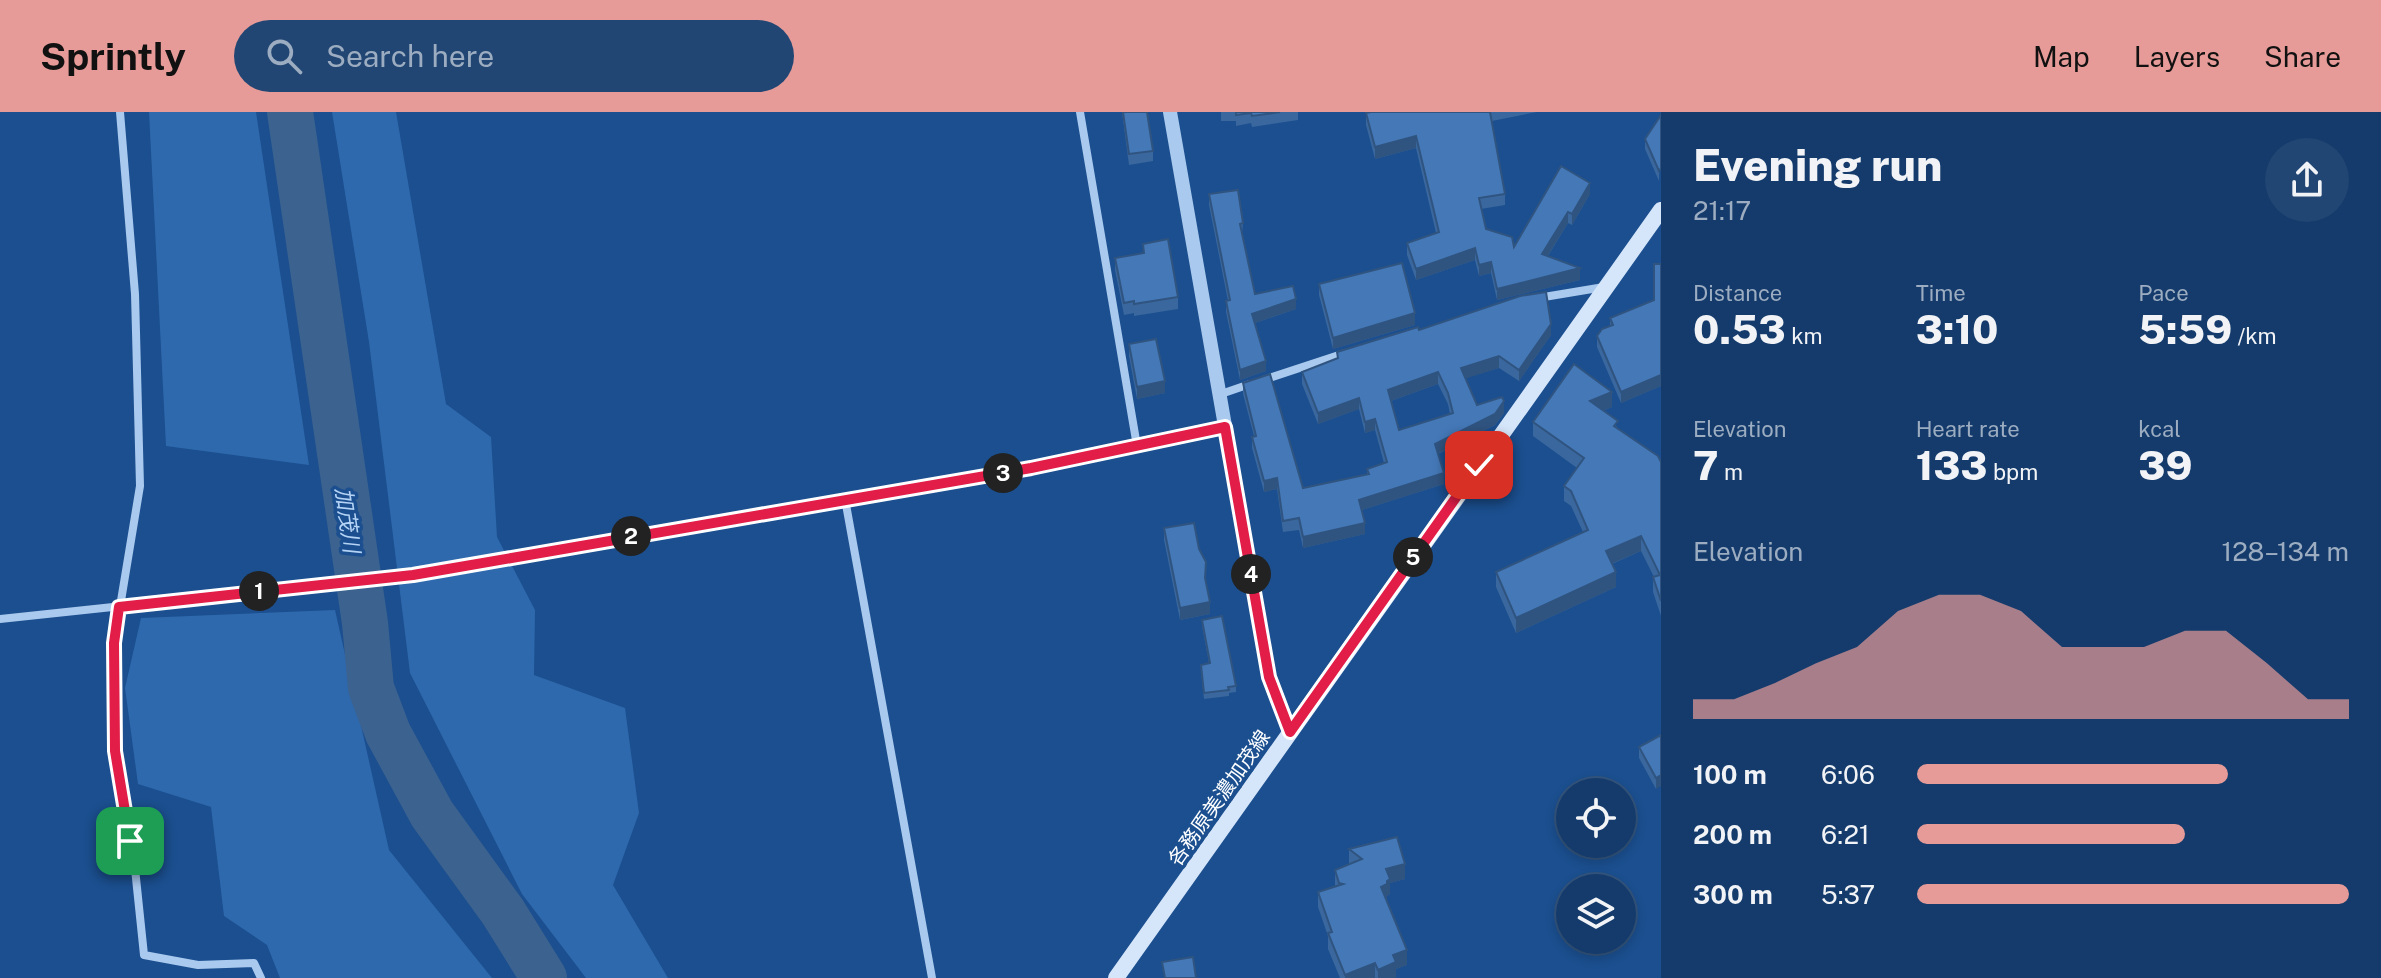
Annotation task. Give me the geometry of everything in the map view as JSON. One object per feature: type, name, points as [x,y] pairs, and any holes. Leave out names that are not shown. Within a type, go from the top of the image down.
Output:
[{"type":"main road","name":"各務原美濃加茂線","points":[[1116,978],[1605,287],[1660,217]]},
{"type":"street","points":[[120,112],[135,294],[140,486],[114,643],[115,751],[134,859],[144,955],[198,965],[254,963],[261,978]]},
{"type":"street","points":[[1080,112],[1137,446]]},
{"type":"street","points":[[1170,112],[1269,677],[1290,732]]},
{"type":"street","points":[[1533,299],[1605,287]]},
{"type":"street","points":[[1218,395],[1359,349]]},
{"type":"street","points":[[0,619],[413,575],[1031,468],[1225,427]]},
{"type":"street","points":[[845,499],[932,978]]},
{"type":"shaded area","points":[[149,112],[256,112],[309,465],[166,446]]},
{"type":"shaded area","points":[[332,112],[396,112],[446,404],[491,437],[497,537],[535,610],[534,675],[625,708],[639,813],[613,885],[668,978],[586,978],[522,894],[410,673],[369,342]]},
{"type":"shaded area","points":[[335,610],[389,850],[492,978],[280,978],[267,945],[224,916],[211,807],[138,784],[125,688],[141,618]]},
{"type":"building","points":[[1123,112],[1147,112],[1153,151],[1129,154]]},
{"type":"building","points":[[1236,112],[1280,112],[1252,116],[1251,113],[1236,115]]},
{"type":"building","points":[[1490,112],[1505,194],[1479,198],[1486,229],[1512,237],[1514,247],[1561,166],[1590,183],[1572,214],[1568,212],[1542,254],[1580,268],[1497,289],[1491,262],[1479,265],[1475,248],[1416,269],[1407,243],[1439,232],[1416,136],[1375,147],[1366,113]]},
{"type":"building","points":[[1661,115],[1661,168],[1659,171],[1645,139]]},
{"type":"building","points":[[1238,190],[1243,223],[1240,224],[1255,294],[1293,286],[1296,299],[1252,314],[1266,361],[1240,370],[1209,194]]},
{"type":"building","points":[[1168,239],[1178,297],[1124,303],[1115,258],[1144,253],[1143,244]]},
{"type":"building","points":[[1402,263],[1415,313],[1333,338],[1319,284]]},
{"type":"building","points":[[1654,264],[1661,264],[1661,375],[1621,392],[1597,336],[1602,329],[1613,325],[1610,318],[1654,300]]},
{"type":"building","points":[[1546,292],[1551,324],[1519,370],[1499,356],[1461,368],[1477,405],[1502,397],[1504,401],[1495,414],[1435,444],[1444,473],[1359,500],[1365,523],[1303,537],[1299,518],[1283,521],[1277,478],[1264,481],[1252,437],[1256,436],[1243,383],[1270,374],[1303,488],[1369,474],[1367,469],[1387,462],[1375,419],[1365,422],[1359,398],[1318,413],[1302,372],[1338,358],[1337,352],[1418,327],[1419,330],[1520,296]],"holes":[[[1438,372],[1453,413],[1399,430],[1388,390]]]},
{"type":"building","points":[[1156,339],[1165,381],[1137,387],[1129,344]]},
{"type":"building","points":[[1574,364],[1612,392],[1590,401],[1618,421],[1614,426],[1658,456],[1661,462],[1661,601],[1653,577],[1660,575],[1641,536],[1606,551],[1616,572],[1516,618],[1496,572],[1588,530],[1571,491],[1564,486],[1584,458],[1533,422]]},
{"type":"building","points":[[1194,523],[1199,549],[1206,562],[1205,578],[1210,602],[1180,608],[1164,528]]},
{"type":"building","points":[[1222,616],[1236,686],[1228,687],[1229,690],[1204,693],[1201,665],[1210,663],[1202,620]]},
{"type":"building","points":[[1661,735],[1661,775],[1656,778],[1639,747]]},
{"type":"building","points":[[1397,837],[1405,864],[1386,869],[1390,879],[1381,887],[1407,950],[1393,955],[1396,962],[1378,970],[1375,963],[1345,975],[1328,933],[1332,932],[1318,892],[1343,884],[1339,883],[1335,870],[1362,859],[1349,849]]},
{"type":"building","points":[[1193,957],[1196,978],[1165,978],[1162,962]]},
{"type":"waterway","name":"加茂川","points":[[290,112],[365,623],[371,688],[388,733],[432,814],[503,912],[544,978]]},
{"type":"route","points":[[130,841],[115,751],[114,643],[119,607],[413,575],[1031,468],[1225,427],[1269,677],[1290,732],[1479,465]]}]
